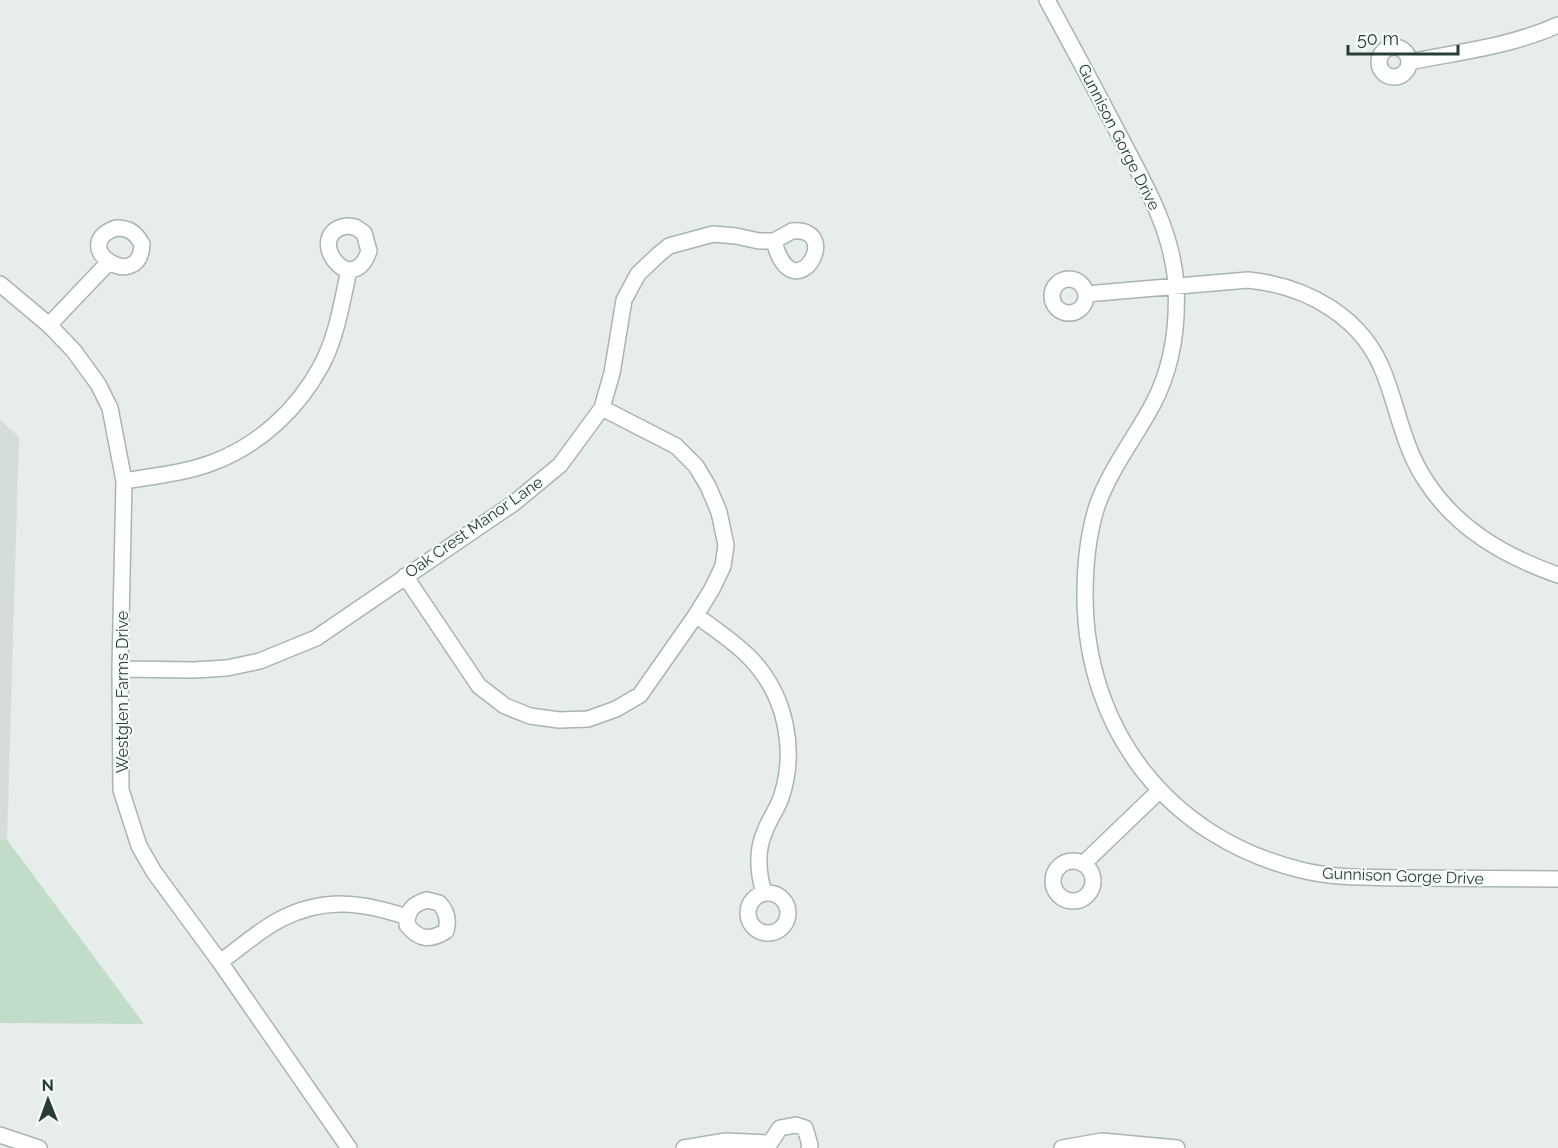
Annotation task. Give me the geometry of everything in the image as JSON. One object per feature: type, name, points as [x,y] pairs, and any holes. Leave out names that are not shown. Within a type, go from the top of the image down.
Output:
[{"type":"street","name":"Gunnison Gorge Drive","points":[[1047,0],[1149,192],[1169,245],[1176,285],[1177,320],[1164,379],[1153,404],[1125,450],[1098,504],[1089,536],[1084,577],[1088,650],[1097,685],[1118,733],[1132,758],[1159,791],[1208,831],[1235,846],[1278,864],[1327,875],[1558,879]]},
{"type":"street","points":[[1409,62],[1516,40],[1544,32],[1558,25]]},
{"type":"street","name":"Oak Crest Manor Lane","points":[[120,669],[226,668],[260,661],[316,638],[514,502],[560,465],[602,408],[612,373],[624,300],[638,274],[658,255],[669,246],[713,234],[774,241]]},
{"type":"street","points":[[49,326],[109,261]]},
{"type":"street","points":[[124,481],[180,471],[213,462],[240,450],[263,435],[285,415],[322,365],[336,325],[349,270]]},
{"type":"street","points":[[1086,294],[1248,280],[1272,282],[1303,292],[1336,312],[1359,331],[1377,356],[1408,446],[1424,478],[1443,503],[1474,534],[1494,547],[1558,575]]},
{"type":"street","name":"Westglen Farms Drive","points":[[0,284],[74,351],[98,384],[106,400],[117,437],[124,481],[120,669],[121,781],[130,820],[140,846],[154,872],[220,962],[349,1148]]},
{"type":"street","points":[[405,576],[479,686],[505,706],[530,716],[559,720],[588,718],[616,709],[640,695],[696,615],[723,566],[726,545],[719,512],[696,466],[676,446],[602,408]]},
{"type":"street","points":[[696,615],[749,657],[766,678],[779,703],[788,734],[789,764],[780,799],[764,833],[759,858],[759,876],[764,894]]},
{"type":"street","points":[[1083,864],[1159,791]]},
{"type":"street","points":[[220,962],[280,920],[309,907],[339,902],[369,906],[407,916]]},
{"type":"street","points":[[684,1148],[726,1141],[772,1146],[780,1128],[796,1125],[805,1128],[809,1148]]},
{"type":"street","points":[[0,1135],[39,1148]]},
{"type":"street","points":[[1062,1148],[1102,1142],[1177,1148]]},
{"type":"shaded area","points":[[0,420],[19,437],[7,840],[0,839]]},
{"type":"green space","points":[[0,839],[7,840],[144,1024],[0,1023]]}]
